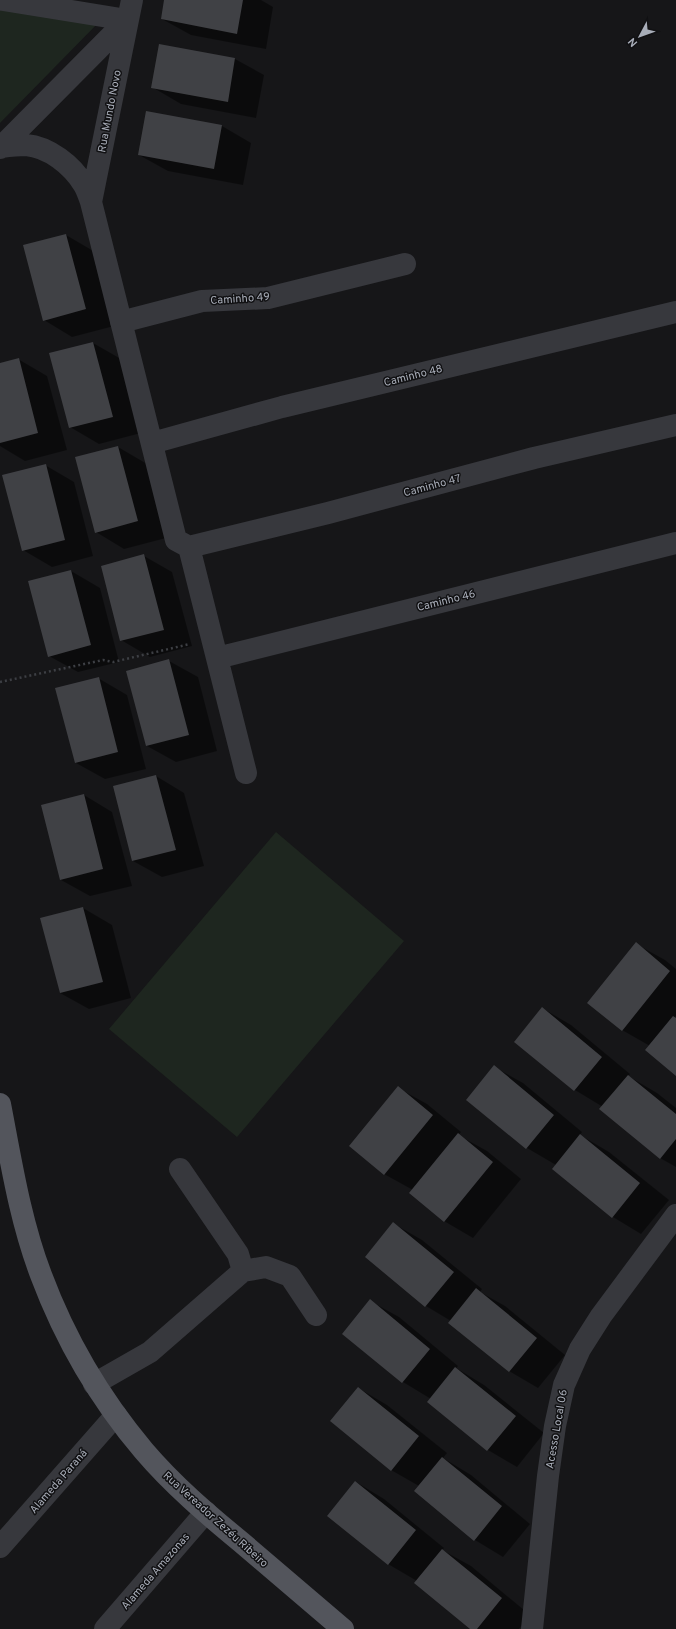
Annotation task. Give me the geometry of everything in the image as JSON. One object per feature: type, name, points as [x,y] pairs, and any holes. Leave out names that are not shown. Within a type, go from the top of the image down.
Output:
[{"type":"main road","name":"Rua Vereador Zezéu Ribeiro","points":[[0,1104],[25,1226],[41,1275],[61,1321],[94,1384],[144,1451],[173,1481],[206,1512],[343,1629]]},
{"type":"street","points":[[3,0],[130,10]]},
{"type":"street","points":[[1,147],[130,10]]},
{"type":"street","name":"Rua Mundo Novo","points":[[91,202],[130,10]]},
{"type":"street","points":[[1,147],[25,145],[41,148],[58,158],[73,170],[84,185],[91,202],[176,540],[189,547],[246,773]]},
{"type":"street","name":"Caminho 49","points":[[121,322],[202,301],[268,298],[405,264]]},
{"type":"street","name":"Caminho 48","points":[[152,443],[282,408],[676,312]]},
{"type":"street","name":"Caminho 47","points":[[189,547],[328,513],[534,458],[676,425]]},
{"type":"street","name":"Caminho 46","points":[[214,648],[676,543]]},
{"type":"street","points":[[180,1169],[238,1254],[243,1271]]},
{"type":"street","name":"Acesso Local 06","points":[[532,1629],[548,1476],[555,1426],[564,1385],[580,1349],[601,1316],[676,1215]]},
{"type":"street","points":[[94,1384],[150,1352],[243,1271],[266,1267],[290,1276],[316,1315]]},
{"type":"street","name":"Alameda Paraná","points":[[0,1546],[116,1415]]},
{"type":"street","name":"Alameda Amazonas","points":[[105,1629],[206,1512]]},
{"type":"path","points":[[0,682],[104,660],[113,662],[214,648]]},
{"type":"shaded area","points":[[0,5],[103,18],[0,123]]},
{"type":"shaded area","points":[[276,832],[404,941],[237,1137],[109,1029]]},
{"type":"building","points":[[164,0],[243,0],[237,34],[161,19]]},
{"type":"building","points":[[159,44],[235,58],[228,102],[151,88]]},
{"type":"building","points":[[146,111],[222,125],[214,169],[138,155]]},
{"type":"building","points":[[66,234],[86,309],[43,321],[23,245]]},
{"type":"building","points":[[93,342],[113,417],[69,428],[49,353]]},
{"type":"building","points":[[19,358],[38,433],[0,443],[0,363]]},
{"type":"building","points":[[118,446],[138,521],[95,533],[75,457]]},
{"type":"building","points":[[46,464],[65,540],[22,551],[2,475]]},
{"type":"building","points":[[144,554],[164,630],[120,641],[101,566]]},
{"type":"building","points":[[71,570],[91,645],[48,657],[28,581]]},
{"type":"building","points":[[169,659],[189,735],[146,746],[126,671]]},
{"type":"building","points":[[99,677],[118,752],[75,763],[55,688]]},
{"type":"building","points":[[156,775],[176,850],[132,861],[113,786]]},
{"type":"building","points":[[84,794],[103,869],[60,880],[41,805]]},
{"type":"building","points":[[83,907],[103,982],[60,993],[40,918]]},
{"type":"building","points":[[636,942],[670,971],[622,1031],[587,1003]]},
{"type":"building","points":[[542,1007],[602,1057],[574,1091],[514,1042]]},
{"type":"building","points":[[673,1016],[676,1018],[676,1076],[645,1050]]},
{"type":"building","points":[[494,1065],[554,1115],[526,1149],[466,1100]]},
{"type":"building","points":[[628,1075],[676,1114],[676,1139],[660,1159],[599,1109]]},
{"type":"building","points":[[398,1086],[433,1115],[384,1175],[349,1146]]},
{"type":"building","points":[[458,1133],[493,1162],[444,1222],[409,1193]]},
{"type":"building","points":[[580,1134],[640,1183],[612,1218],[552,1169]]},
{"type":"building","points":[[393,1222],[454,1272],[425,1307],[365,1257]]},
{"type":"building","points":[[476,1288],[537,1338],[509,1372],[448,1323]]},
{"type":"building","points":[[370,1299],[430,1349],[402,1383],[342,1334]]},
{"type":"building","points":[[455,1367],[516,1416],[487,1451],[427,1402]]},
{"type":"building","points":[[358,1387],[419,1436],[391,1471],[330,1421]]},
{"type":"building","points":[[442,1457],[502,1506],[474,1541],[414,1491]]},
{"type":"building","points":[[355,1481],[416,1530],[388,1565],[327,1516]]},
{"type":"building","points":[[442,1549],[502,1598],[477,1629],[470,1629],[414,1583]]}]
